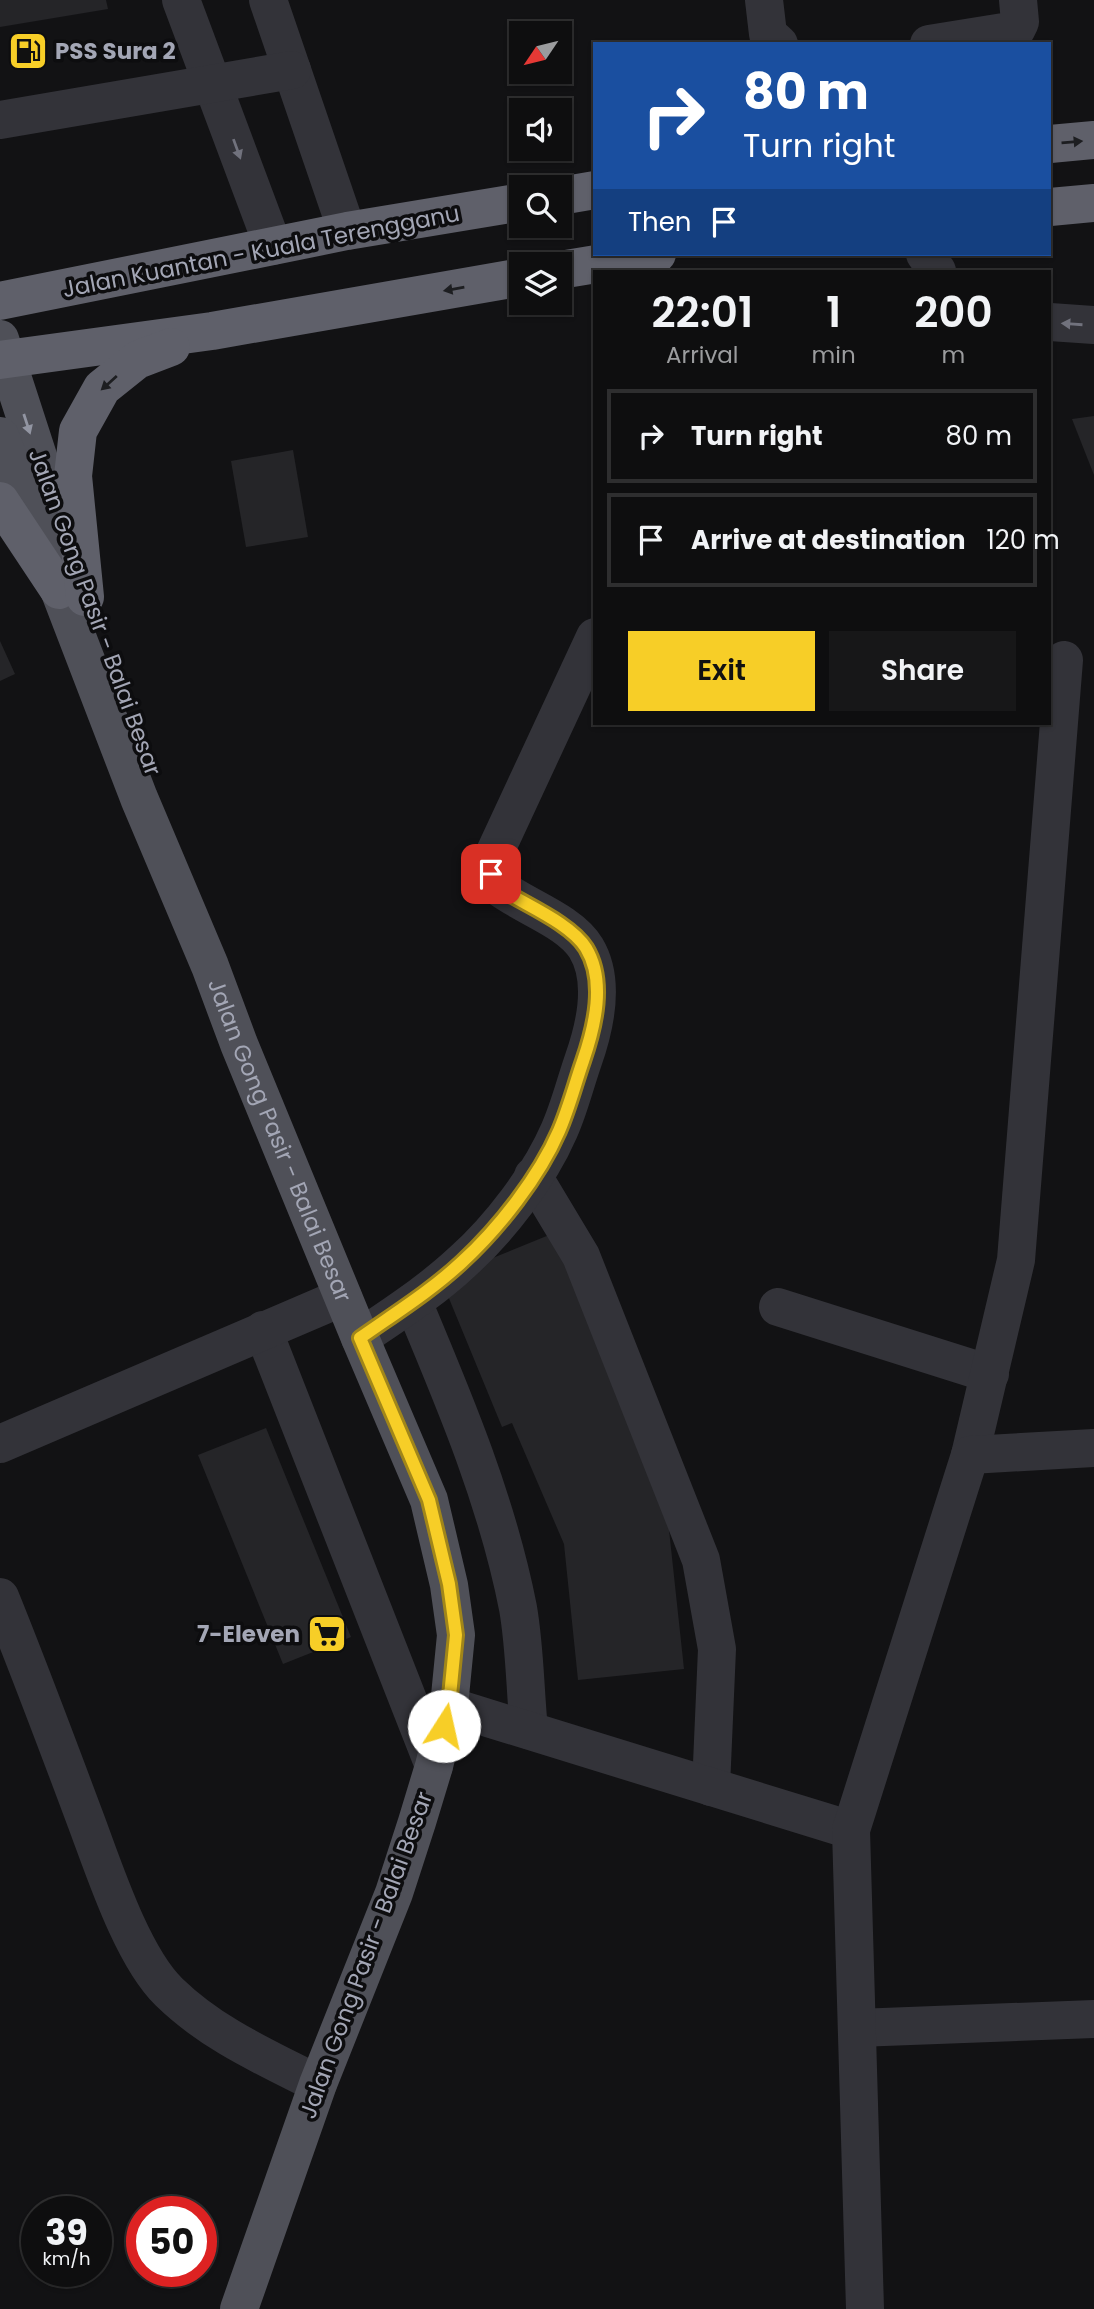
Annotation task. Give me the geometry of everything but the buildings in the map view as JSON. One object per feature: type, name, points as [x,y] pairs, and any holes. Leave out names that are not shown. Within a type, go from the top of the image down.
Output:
[{"type":"highway","points":[[1051,144],[1094,140]]},
{"type":"highway","points":[[572,194],[593,190]]},
{"type":"highway","points":[[1051,207],[1094,203]]},
{"type":"highway","name":"Jalan Kuantan - Kuala Terengganu","points":[[0,301],[346,231],[509,204]]},
{"type":"highway","points":[[572,268],[644,256]]},
{"type":"highway","points":[[2,353],[212,331],[509,279]]},
{"type":"highway","points":[[72,594],[73,475],[78,431],[102,388],[137,360],[212,331]]},
{"type":"highway","points":[[0,501],[72,594]]},
{"type":"main road","name":"Jalan Gong Pasir - Balai Besar","points":[[2,353],[72,594]]},
{"type":"main road","name":"Jalan Gong Pasir - Balai Besar","points":[[0,436],[162,796],[210,966],[239,1044],[429,1500],[449,1584],[456,1635],[449,1706],[434,1766],[394,1893],[318,2084],[239,2309]]},
{"type":"street","points":[[181,0],[273,246]]},
{"type":"street","points":[[268,0],[346,231]]},
{"type":"street","points":[[764,0],[768,34],[777,42]]},
{"type":"street","points":[[941,42],[1016,30],[1020,22],[1018,0]]},
{"type":"street","points":[[0,120],[292,70]]},
{"type":"street","points":[[1051,322],[1094,325]]},
{"type":"street","points":[[360,1338],[412,1302],[462,1262],[502,1219],[533,1176],[559,1132],[592,1035],[597,998],[594,970],[587,950],[577,935],[496,885],[489,864],[593,641]]},
{"type":"street","points":[[865,2309],[851,1830],[970,1455],[1016,1260],[1064,660]]},
{"type":"street","points":[[533,1176],[580,1256],[701,1560],[717,1649],[711,1787]]},
{"type":"street","points":[[0,1444],[343,1297]]},
{"type":"street","points":[[412,1302],[466,1430],[496,1515],[518,1611],[529,1730]]},
{"type":"street","points":[[778,1307],[990,1374]]},
{"type":"street","points":[[263,1330],[434,1766]]},
{"type":"street","points":[[970,1455],[1094,1448]]},
{"type":"street","points":[[0,1597],[110,1884],[144,1958],[167,1990],[191,2012],[230,2040],[318,2084]]},
{"type":"street","points":[[449,1706],[851,1830]]},
{"type":"street","points":[[857,2028],[1094,2019]]},
{"type":"place","name":"PSS Sura 2","points":[[28,51]]},
{"type":"place","name":"7-Eleven","points":[[327,1634]]},
{"type":"route","points":[[444,1726],[449,1706],[456,1635],[449,1584],[429,1500],[360,1338],[412,1302],[462,1262],[502,1219],[533,1176],[559,1132],[592,1035],[597,998],[594,970],[587,950],[577,935],[504,891],[496,885],[491,874]]}]
